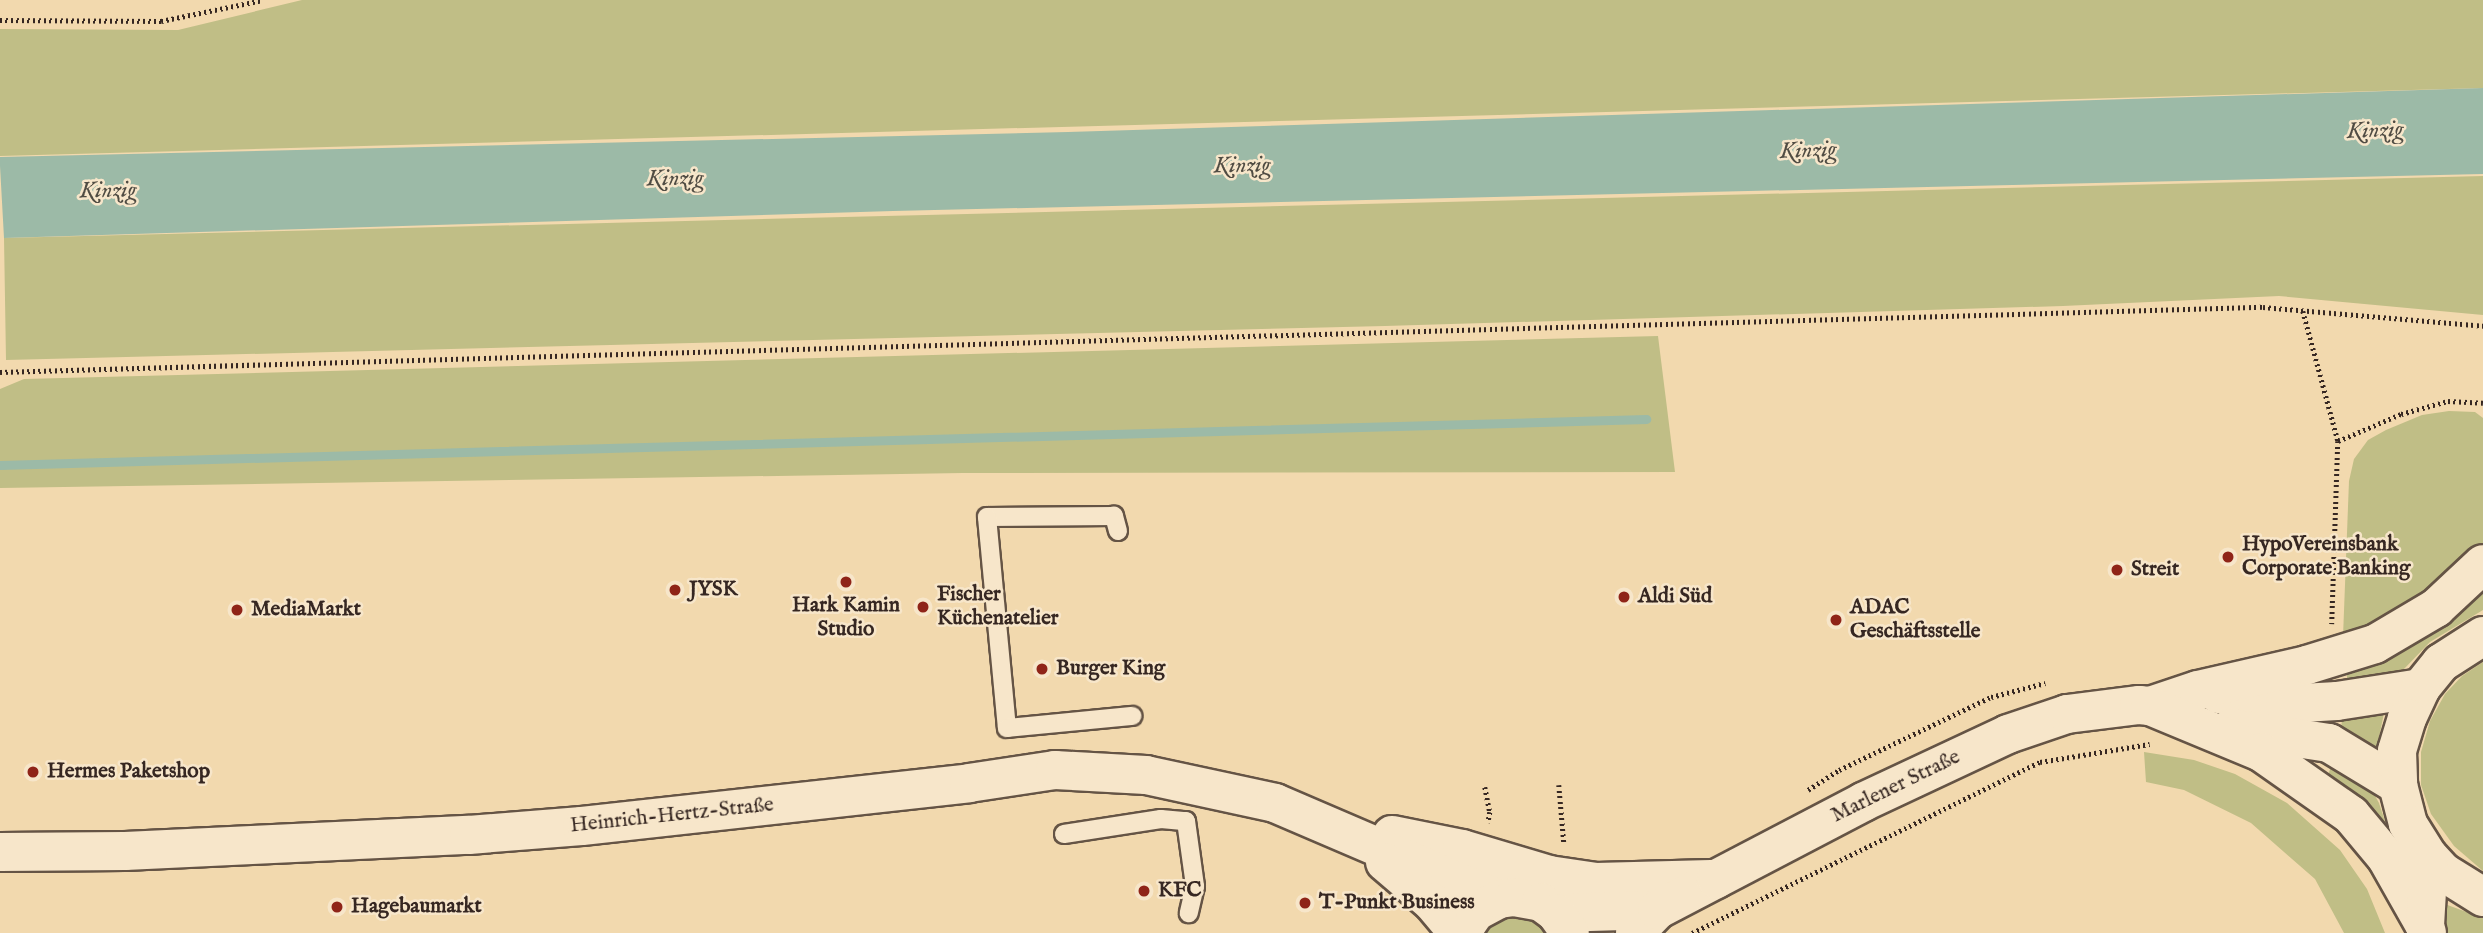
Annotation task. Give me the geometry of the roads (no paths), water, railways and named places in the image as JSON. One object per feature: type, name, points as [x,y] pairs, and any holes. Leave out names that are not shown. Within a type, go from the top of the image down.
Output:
[{"type":"street","points":[[2196,708],[2306,665],[2375,644],[2436,608],[2483,564]]},
{"type":"street","points":[[2483,636],[2441,663],[2421,688],[2398,751],[2398,785],[2408,824],[2429,857],[2458,884],[2483,897]]},
{"type":"street","name":"Marlener Straße","points":[[1563,923],[1646,922],[1716,879],[1863,802],[2008,734],[2067,714],[2150,706],[2196,708],[2337,701],[2421,688]]},
{"type":"street","name":"Marlener Straße","points":[[2196,708],[2273,732],[2329,743],[2398,785]]},
{"type":"street","name":"Marlener Straße","points":[[2196,708],[2351,815],[2386,857],[2426,930]]},
{"type":"street","name":"Heinrich-Hertz-Straße","points":[[0,852],[125,851],[582,826],[747,809],[1055,770],[1146,775],[1275,803],[1499,899],[1529,899],[1563,923]]},
{"type":"street","name":"Heinrich-Hertz-Straße","points":[[1348,836],[1408,836],[1549,875],[1596,882],[1716,879]]},
{"type":"street","name":"Heinrich-Hertz-Straße","points":[[1348,836],[1432,902],[1459,933]]},
{"type":"street","points":[[2426,930],[2429,857]]},
{"type":"street","points":[[1459,933],[1475,912],[1499,899]]},
{"type":"lane","points":[[1118,531],[1114,516],[987,517],[1007,728],[1132,716]]},
{"type":"lane","points":[[1064,834],[1161,818],[1186,821],[1195,886],[1189,913]]},
{"type":"water","name":"Kinzig","points":[[2483,88],[2483,174],[893,211],[4,238],[0,166],[0,157],[1068,132]]},
{"type":"waterway","points":[[0,465],[1646,419]]},
{"type":"place","name":"HypoVereinsbank Corporate Banking","points":[[2228,557]]},
{"type":"place","name":"Streit","points":[[2117,570]]},
{"type":"place","name":"Hark Kamin Studio","points":[[846,582]]},
{"type":"place","name":"JYSK","points":[[675,590]]},
{"type":"place","name":"Aldi Süd","points":[[1624,597]]},
{"type":"place","name":"Fischer Küchenatelier","points":[[923,607]]},
{"type":"place","name":"MediaMarkt","points":[[237,610]]},
{"type":"place","name":"ADAC Geschäftsstelle","points":[[1836,620]]},
{"type":"place","name":"Burger King","points":[[1042,669]]},
{"type":"place","name":"Hermes Paketshop","points":[[33,772]]},
{"type":"place","name":"KFC","points":[[1144,891]]},
{"type":"place","name":"T-Punkt Business","points":[[1305,903]]},
{"type":"place","name":"Hagebaumarkt","points":[[337,907]]}]
